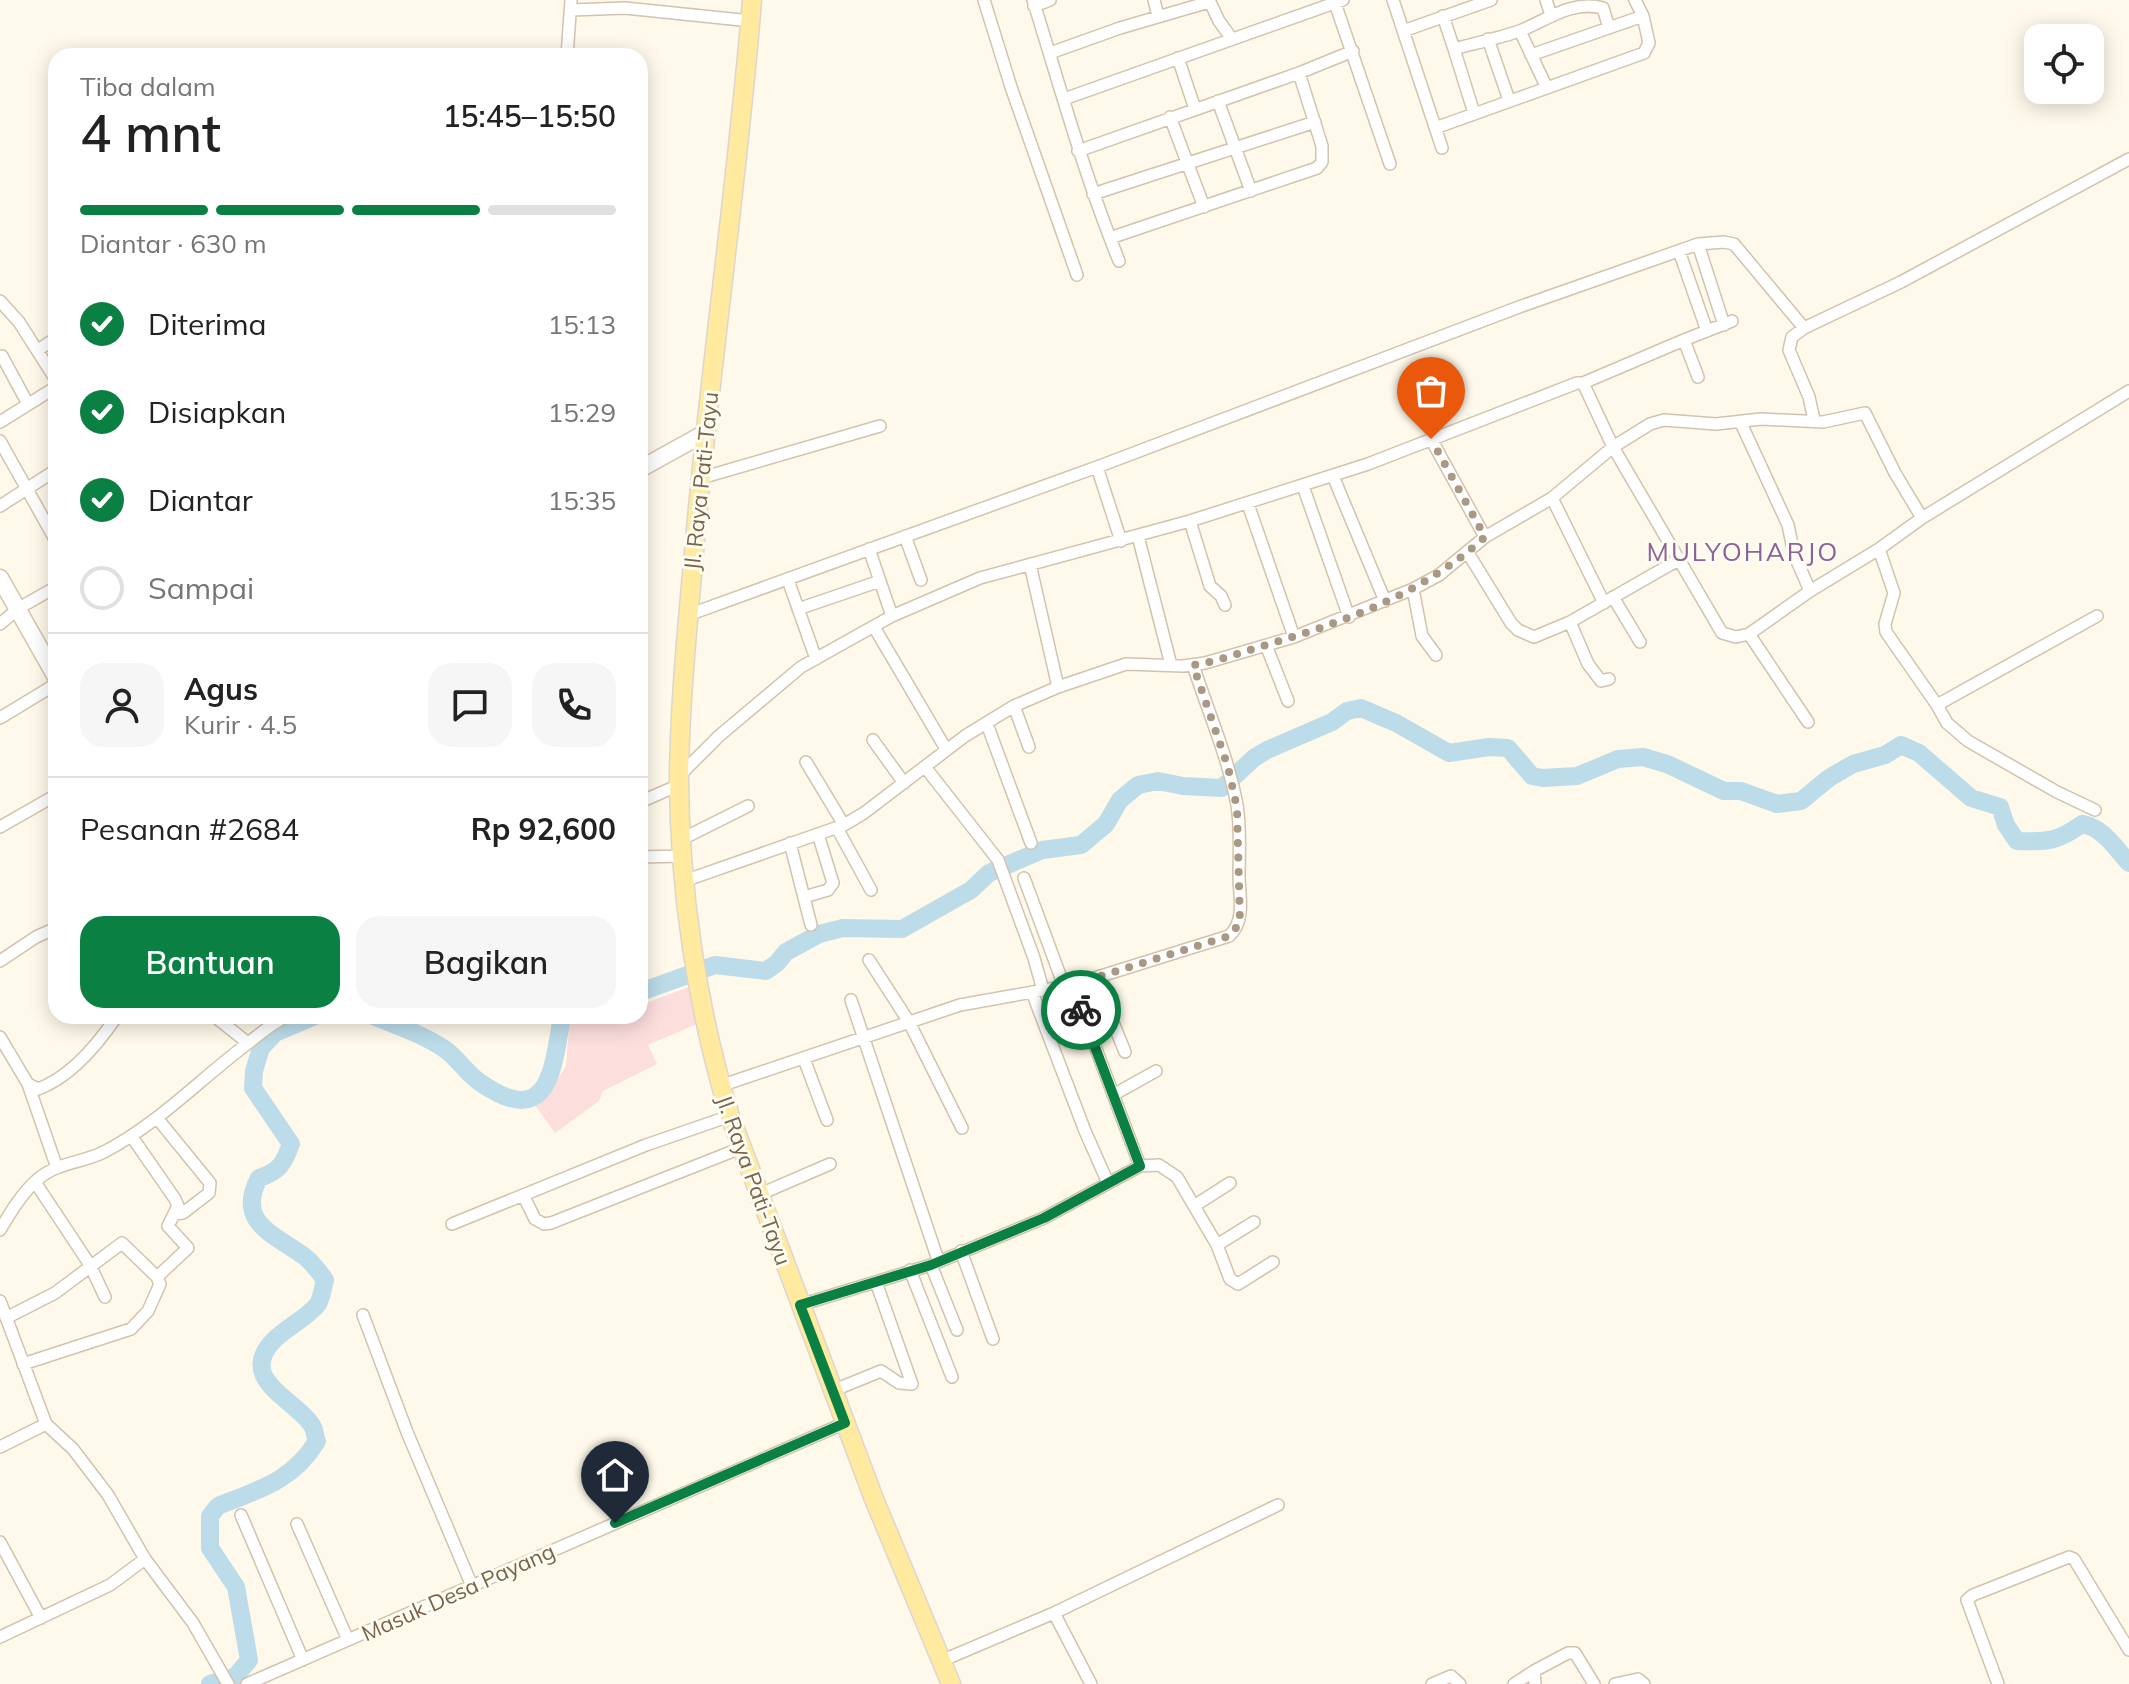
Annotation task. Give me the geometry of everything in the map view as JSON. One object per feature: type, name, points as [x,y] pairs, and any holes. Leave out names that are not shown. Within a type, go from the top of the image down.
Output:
[{"type":"main road","name":"Jl. Raya Pati-Tayu","points":[[752,0],[688,615],[679,780],[684,881],[699,984],[720,1086],[832,1391],[951,1684]]},
{"type":"street","points":[[984,0],[1077,275]]},
{"type":"street","points":[[1050,0],[1034,3],[1078,151],[1119,261]]},
{"type":"street","points":[[1154,0],[1158,16]]},
{"type":"street","points":[[1393,0],[1442,148]]},
{"type":"street","points":[[1403,31],[1491,0]]},
{"type":"street","points":[[1435,128],[1644,53],[1649,43],[1643,16],[1635,0]]},
{"type":"street","points":[[1050,53],[1209,1],[1232,39]]},
{"type":"street","points":[[1064,99],[1337,1],[1390,164]]},
{"type":"street","points":[[1454,49],[1520,31],[1541,20],[1548,6],[1577,2],[1596,3],[1603,8],[1609,28]]},
{"type":"street","points":[[568,48],[571,5],[751,21]]},
{"type":"street","points":[[1443,16],[1474,113]]},
{"type":"street","points":[[1531,55],[1643,16]]},
{"type":"street","points":[[1520,31],[1546,86]]},
{"type":"street","points":[[1488,39],[1509,100]]},
{"type":"street","points":[[1078,151],[1353,51]]},
{"type":"street","points":[[1178,58],[1195,109]]},
{"type":"street","points":[[1110,238],[1317,168],[1324,155],[1299,73]]},
{"type":"street","points":[[1218,101],[1251,191]]},
{"type":"street","points":[[1170,117],[1204,207]]},
{"type":"street","points":[[1093,194],[1315,122]]},
{"type":"street","points":[[1814,420],[1809,397],[1789,350],[1792,337],[2129,159]]},
{"type":"street","points":[[688,615],[1698,244],[1734,244],[1804,328]]},
{"type":"street","points":[[648,797],[679,780],[719,736],[801,667],[892,616],[980,578],[1121,541],[1333,476],[1583,383],[1728,323],[1698,244]]},
{"type":"street","points":[[1679,251],[1707,331]]},
{"type":"street","points":[[0,301],[12,312],[48,367]]},
{"type":"street","points":[[1684,340],[1698,377]]},
{"type":"street","points":[[38,350],[48,343]]},
{"type":"street","points":[[2,356],[28,404]]},
{"type":"street","points":[[1583,383],[1613,447],[1722,633],[1736,637],[1749,634],[1922,518],[2129,391]]},
{"type":"street","points":[[0,422],[48,392]]},
{"type":"street","points":[[684,881],[840,826],[864,813],[946,749],[1014,706],[1058,687],[1126,664],[1193,665],[1266,645],[1349,617],[1413,589],[1439,575],[1485,537],[1552,498],[1613,447],[1656,421],[1716,424],[1833,421],[1862,412],[1868,415],[1895,473],[1922,518]]},
{"type":"street","points":[[1740,421],[1788,525],[1794,554],[1810,591]]},
{"type":"street","points":[[701,478],[880,426]]},
{"type":"street","points":[[648,465],[705,433]]},
{"type":"street","points":[[1431,439],[1485,537]]},
{"type":"street","points":[[0,441],[48,527]]},
{"type":"street","points":[[1097,467],[1121,541]]},
{"type":"street","points":[[0,506],[48,475]]},
{"type":"street","points":[[1333,476],[1385,601]]},
{"type":"street","points":[[1303,486],[1349,617]]},
{"type":"street","points":[[1552,498],[1609,600],[1640,642]]},
{"type":"street","points":[[1248,504],[1294,637]]},
{"type":"street","points":[[1190,521],[1210,586],[1221,596],[1225,605]]},
{"type":"street","points":[[905,536],[921,580]]},
{"type":"street","points":[[1138,536],[1171,665]]},
{"type":"street","points":[[869,549],[892,616]]},
{"type":"street","points":[[1879,549],[1894,593],[1885,624],[1886,632],[1947,723],[1968,741],[2095,810]]},
{"type":"street","points":[[1468,553],[1518,630],[1534,637],[1570,622],[1680,559]]},
{"type":"street","points":[[1030,564],[1058,687]]},
{"type":"street","points":[[0,578],[48,662]]},
{"type":"street","points":[[788,580],[816,659]]},
{"type":"street","points":[[798,609],[880,581]]},
{"type":"street","points":[[1413,589],[1422,636],[1436,655]]},
{"type":"street","points":[[0,624],[19,608],[48,592]]},
{"type":"street","points":[[1937,705],[2097,616]]},
{"type":"street","points":[[1570,622],[1592,671],[1601,681],[1609,679]]},
{"type":"street","points":[[874,627],[946,749]]},
{"type":"street","points":[[1749,634],[1808,722]]},
{"type":"street","points":[[1266,645],[1288,701]]},
{"type":"street","points":[[720,1086],[960,1005],[1068,986],[1229,936],[1236,930],[1240,923],[1237,808],[1228,767],[1193,665]]},
{"type":"street","points":[[0,718],[48,689]]},
{"type":"street","points":[[1014,706],[1029,747]]},
{"type":"street","points":[[987,724],[1031,843]]},
{"type":"street","points":[[873,740],[904,783]]},
{"type":"street","points":[[806,762],[871,890]]},
{"type":"street","points":[[925,767],[1001,866],[1038,991],[1085,1131],[1108,1183]]},
{"type":"street","points":[[1,824],[48,799]]},
{"type":"street","points":[[648,855],[682,847],[748,806]]},
{"type":"street","points":[[804,897],[825,892],[833,883],[818,834]]},
{"type":"street","points":[[790,843],[811,925]]},
{"type":"street","points":[[1024,878],[1140,1166]]},
{"type":"street","points":[[0,961],[48,932]]},
{"type":"street","points":[[869,960],[909,1022],[962,1128]]},
{"type":"street","points":[[1095,978],[1125,1052]]},
{"type":"street","points":[[851,1000],[866,1038],[957,1330]]},
{"type":"street","points":[[28,1084],[38,1089],[61,1075],[88,1053],[111,1024]]},
{"type":"street","points":[[224,1024],[248,1043]]},
{"type":"street","points":[[0,1230],[35,1182],[65,1163],[100,1154],[132,1137],[275,1024]]},
{"type":"street","points":[[0,1037],[28,1084],[57,1168]]},
{"type":"street","points":[[804,1059],[827,1120]]},
{"type":"street","points":[[1113,1095],[1156,1071]]},
{"type":"street","points":[[452,1224],[646,1145],[730,1116]]},
{"type":"street","points":[[157,1118],[210,1183],[209,1193],[183,1213],[175,1214]]},
{"type":"street","points":[[132,1137],[175,1199],[178,1206],[168,1226],[188,1248],[157,1277]]},
{"type":"street","points":[[524,1197],[535,1219],[540,1223],[551,1223],[741,1148]]},
{"type":"street","points":[[758,1195],[830,1164]]},
{"type":"street","points":[[800,1305],[935,1263],[1044,1218],[1140,1166],[1159,1165],[1171,1171],[1217,1245],[1227,1275],[1234,1283],[1238,1284],[1273,1262]]},
{"type":"street","points":[[35,1182],[90,1265],[105,1297]]},
{"type":"street","points":[[1194,1206],[1230,1183]]},
{"type":"street","points":[[1217,1245],[1254,1222]]},
{"type":"street","points":[[6,1318],[55,1293],[122,1243],[157,1277],[160,1289],[148,1311],[131,1329],[23,1364]]},
{"type":"street","points":[[961,1251],[993,1339]]},
{"type":"street","points":[[910,1270],[952,1377]]},
{"type":"street","points":[[832,1391],[881,1371],[899,1383],[912,1384],[876,1282]]},
{"type":"street","points":[[0,1301],[46,1424],[73,1449],[108,1495],[145,1559],[193,1623],[228,1684]]},
{"type":"street","points":[[363,1315],[407,1432],[472,1586]]},
{"type":"street","name":"Masuk Desa Payang","points":[[247,1684],[845,1423]]},
{"type":"street","points":[[0,1447],[46,1424]]},
{"type":"street","points":[[941,1661],[1054,1613],[1278,1505]]},
{"type":"street","points":[[241,1515],[303,1660]]},
{"type":"street","points":[[297,1524],[348,1640]]},
{"type":"street","points":[[0,1542],[41,1618]]},
{"type":"street","points":[[1998,1684],[1967,1600],[2069,1557],[2074,1559],[2129,1650]]},
{"type":"street","points":[[0,1637],[110,1585],[145,1559]]},
{"type":"street","points":[[1054,1613],[1091,1684]]},
{"type":"street","points":[[1514,1684],[1534,1678],[1568,1653],[1575,1653],[1594,1684]]},
{"type":"street","points":[[1432,1684],[1448,1676],[1454,1677],[1460,1684]]},
{"type":"street","points":[[1615,1684],[1638,1679],[1644,1684]]},
{"type":"shaded area","points":[[692,986],[699,1023],[648,1045],[657,1064],[603,1091],[599,1101],[555,1133],[533,1102],[551,1090],[566,1066],[569,1024],[648,1024],[648,1002]]},
{"type":"waterway","points":[[648,989],[715,965],[766,971],[786,952],[819,934],[843,928],[902,929],[971,890],[989,873],[1042,850],[1081,845],[1106,824],[1120,800],[1138,785],[1158,781],[1222,788],[1267,750],[1332,722],[1347,711],[1361,708],[1396,723],[1449,753],[1489,747],[1508,748],[1532,776],[1577,776],[1618,759],[1643,757],[1667,764],[1724,791],[1741,791],[1777,804],[1801,801],[1829,778],[1853,764],[1885,755],[1901,745],[1919,753],[1971,798],[2000,807],[2006,825],[2017,841],[2051,840],[2082,824],[2103,834],[2129,863]]},
{"type":"waterway","points":[[210,1684],[235,1677],[249,1660],[236,1587],[210,1548],[210,1516],[218,1506],[286,1475],[317,1441],[307,1419],[274,1389],[262,1367],[264,1354],[274,1340],[318,1304],[325,1280],[306,1258],[259,1223],[252,1204],[259,1178],[280,1166],[291,1144],[253,1088],[254,1071],[261,1048],[275,1033],[296,1024]]},
{"type":"waterway","points":[[393,1024],[438,1045],[478,1081],[502,1095],[520,1100],[533,1097],[543,1088],[555,1056],[561,1024]]},
{"type":"way so far","points":[[1081,1010],[1072,985],[1229,936],[1240,923],[1237,808],[1228,767],[1193,665],[1294,637],[1413,589],[1439,575],[1485,537],[1431,439]]},
{"type":"district","name":"MULYOHARJO","points":[[1743,551]]},
{"type":"route","points":[[615,1523],[845,1423],[800,1305],[931,1265],[1044,1218],[1140,1166],[1081,1010]]}]
